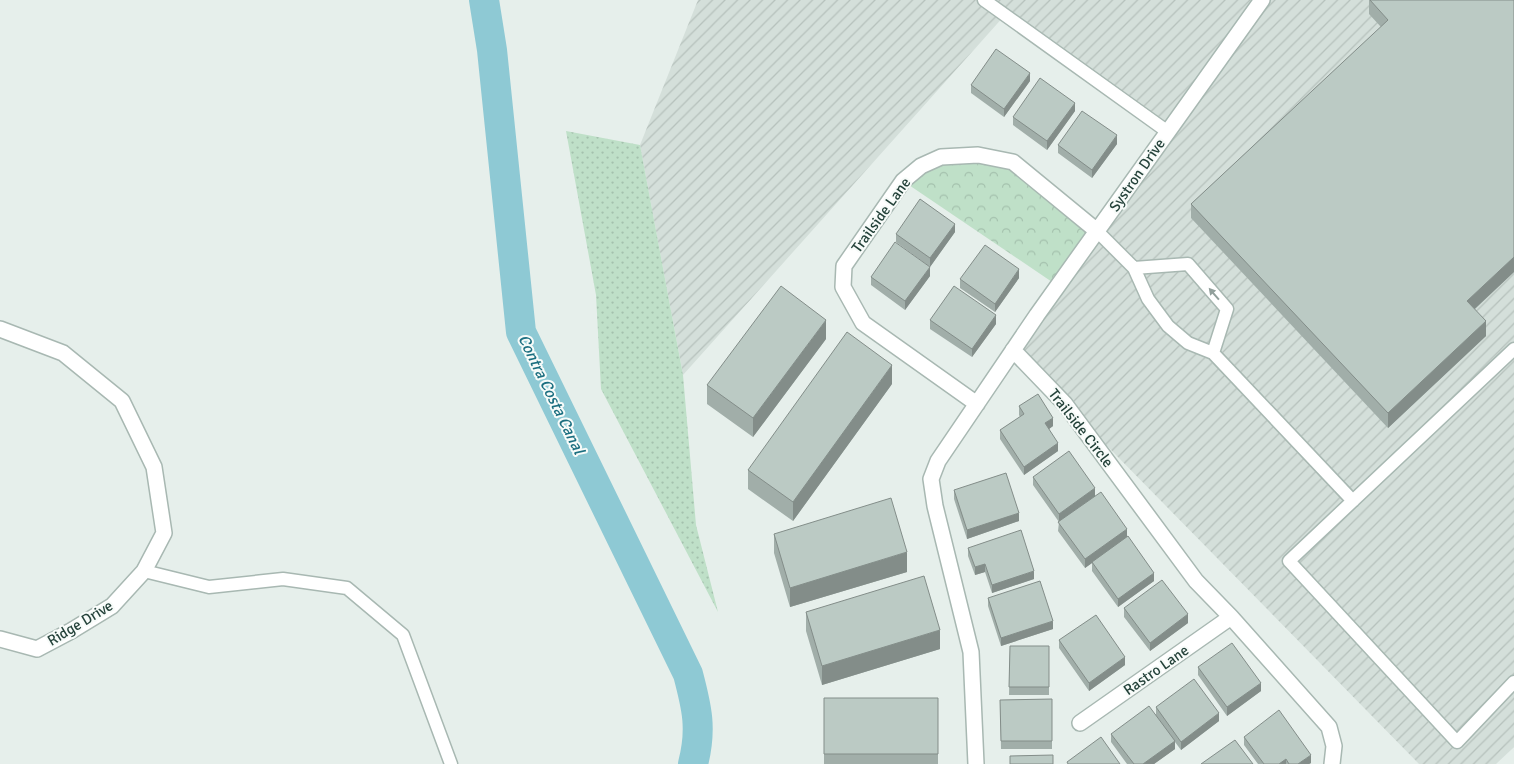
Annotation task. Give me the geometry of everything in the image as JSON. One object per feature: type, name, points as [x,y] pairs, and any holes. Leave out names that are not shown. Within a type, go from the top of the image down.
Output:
[{"type":"street","name":"Systron Drive","points":[[1013,350],[1262,0]]},
{"type":"street","name":"Trailside Lane","points":[[977,404],[863,324],[843,287],[844,266],[903,181],[920,166],[941,157],[978,155],[1013,162],[1097,231]]},
{"type":"street","name":"Ridge Drive","points":[[0,329],[63,352],[122,401],[154,467],[164,533],[144,572],[112,606],[71,631],[37,648],[0,639]]},
{"type":"street","points":[[976,764],[971,652],[935,506],[931,480],[938,461],[1013,350]]},
{"type":"street","name":"Trailside Circle","points":[[1013,350],[1065,404],[1196,581],[1231,616],[1329,727],[1334,746],[1332,764]]},
{"type":"street","name":"Rastro Lane","points":[[1080,723],[1231,616]]},
{"type":"lane","points":[[984,0],[1168,132]]},
{"type":"lane","points":[[1097,231],[1134,268],[1148,299],[1168,326],[1188,343],[1213,353],[1353,501]]},
{"type":"lane","points":[[1134,268],[1188,264],[1227,309],[1213,353]]},
{"type":"lane","points":[[1514,349],[1289,561],[1458,742],[1514,682]]},
{"type":"lane","points":[[144,572],[209,587],[283,579],[347,588],[403,635],[451,764]]},
{"type":"shaded area","points":[[698,0],[1262,0],[1168,132],[1005,15],[683,375],[640,145]]},
{"type":"shaded area","points":[[1263,0],[1514,0],[1514,747],[1496,764],[1419,764],[1013,350]]},
{"type":"green space","points":[[566,131],[640,145],[683,375],[696,525],[718,612],[601,389],[596,295]]},
{"type":"green space","points":[[941,157],[1013,162],[1097,231],[1058,286],[903,181]]},
{"type":"building","points":[[1370,0],[1514,0],[1514,257],[1467,301],[1486,321],[1388,413],[1191,204],[1388,20]]},
{"type":"building","points":[[996,49],[1030,73],[1004,109],[971,85]]},
{"type":"building","points":[[1040,78],[1075,103],[1047,141],[1013,117]]},
{"type":"building","points":[[1082,111],[1117,135],[1092,170],[1058,145]]},
{"type":"building","points":[[920,199],[955,224],[930,258],[896,234]]},
{"type":"building","points":[[895,242],[930,267],[905,301],[871,277]]},
{"type":"building","points":[[985,245],[1019,269],[995,304],[960,279]]},
{"type":"building","points":[[781,286],[826,320],[753,418],[707,385]]},
{"type":"building","points":[[954,286],[996,315],[972,349],[930,320]]},
{"type":"building","points":[[847,332],[892,365],[793,502],[748,470]]},
{"type":"building","points":[[1038,394],[1053,418],[1045,423],[1058,443],[1024,467],[1000,430],[1024,414],[1019,406]]},
{"type":"building","points":[[1069,451],[1095,488],[1059,514],[1033,477]]},
{"type":"building","points":[[1006,473],[1019,513],[967,530],[954,490]]},
{"type":"building","points":[[1101,492],[1127,529],[1085,559],[1058,522]]},
{"type":"building","points":[[891,498],[907,552],[790,588],[774,534]]},
{"type":"building","points":[[1021,530],[1034,571],[992,585],[985,564],[975,567],[968,548]]},
{"type":"building","points":[[1128,536],[1154,573],[1118,599],[1092,562]]},
{"type":"building","points":[[924,576],[940,630],[822,666],[806,612]]},
{"type":"building","points":[[1162,580],[1188,614],[1150,643],[1124,608]]},
{"type":"building","points":[[1040,581],[1053,621],[1001,638],[988,598]]},
{"type":"building","points":[[1096,615],[1125,657],[1089,683],[1059,640]]},
{"type":"building","points":[[1232,643],[1261,683],[1227,707],[1198,667]]},
{"type":"building","points":[[1010,646],[1049,646],[1049,687],[1009,687]]},
{"type":"building","points":[[1194,679],[1219,713],[1181,742],[1156,707]]},
{"type":"building","points":[[824,698],[938,698],[938,754],[824,754]]},
{"type":"building","points":[[1052,699],[1052,741],[1001,741],[1000,700]]},
{"type":"building","points":[[1149,706],[1175,741],[1143,764],[1134,764],[1111,734]]},
{"type":"building","points":[[1279,710],[1311,755],[1298,764],[1289,764],[1286,759],[1279,764],[1264,764],[1244,737]]},
{"type":"building","points":[[1101,737],[1120,764],[1068,764],[1067,762]]},
{"type":"building","points":[[1235,740],[1253,764],[1201,764]]},
{"type":"building","points":[[1053,755],[1053,764],[1010,764],[1010,756]]},
{"type":"waterway","name":"Contra Costa Canal","points":[[484,0],[492,50],[521,332],[688,674],[694,697],[698,729],[693,764]]}]
